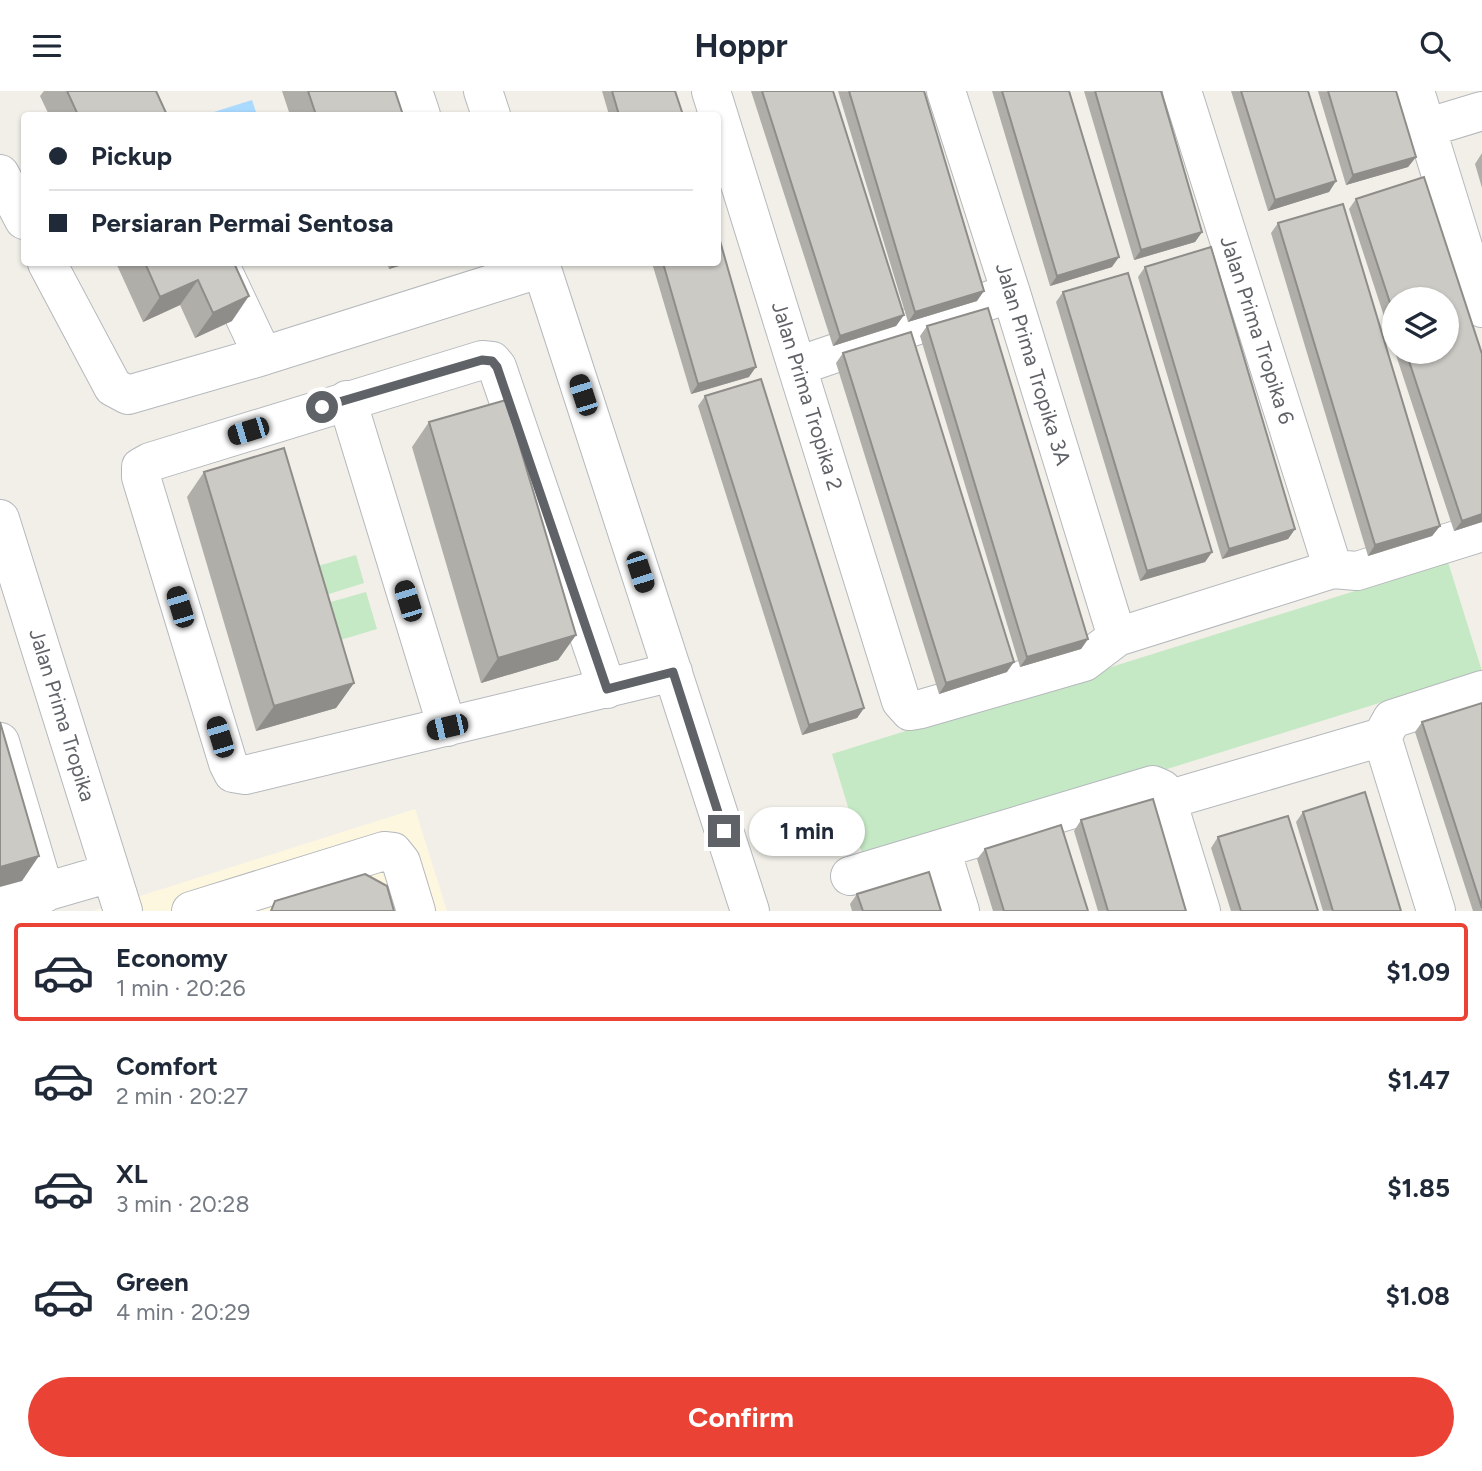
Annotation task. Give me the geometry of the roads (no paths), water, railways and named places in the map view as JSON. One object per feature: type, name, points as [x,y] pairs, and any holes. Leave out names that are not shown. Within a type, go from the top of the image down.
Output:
[{"type":"street","points":[[412,91],[420,112]]},
{"type":"street","points":[[483,91],[490,112]]},
{"type":"street","name":"Jalan Prima Tropika 2","points":[[711,91],[718,112]]},
{"type":"street","name":"Jalan Prima Tropika 3A","points":[[946,91],[1116,637]]},
{"type":"street","name":"Jalan Prima Tropika 6","points":[[1182,91],[1333,569]]},
{"type":"street","points":[[1415,91],[1482,308]]},
{"type":"street","points":[[1426,128],[1482,111]]},
{"type":"street","name":"Jalan Prima Tropika 2","points":[[721,123],[901,702],[909,711],[921,709],[1084,662],[1116,637]]},
{"type":"street","points":[[0,174],[21,214]]},
{"type":"street","points":[[49,266],[113,387],[128,395],[262,356],[473,276],[535,266]]},
{"type":"street","points":[[220,266],[262,356]]},
{"type":"street","points":[[541,266],[750,911]]},
{"type":"street","points":[[798,366],[1011,293]]},
{"type":"street","points":[[607,689],[502,380],[492,361],[482,360],[346,400],[141,467],[141,477],[233,773],[245,775],[607,689],[673,672]]},
{"type":"street","points":[[346,400],[447,727]]},
{"type":"street","name":"Jalan Prima Tropika","points":[[0,519],[122,911]]},
{"type":"street","points":[[1116,637],[1333,569],[1357,571],[1482,532]]},
{"type":"street","points":[[1167,800],[1382,737],[1392,719],[1482,689]]},
{"type":"street","points":[[1382,737],[1436,911]]},
{"type":"street","points":[[0,742],[45,893]]},
{"type":"street","points":[[850,876],[1153,785],[1162,789],[1167,800],[1201,911]]},
{"type":"street","points":[[941,849],[960,911]]},
{"type":"street","points":[[204,909],[384,851],[394,852],[401,862],[416,911]]},
{"type":"street","points":[[0,905],[110,873]]},
{"type":"water","points":[[252,100],[256,112],[214,112]]}]
